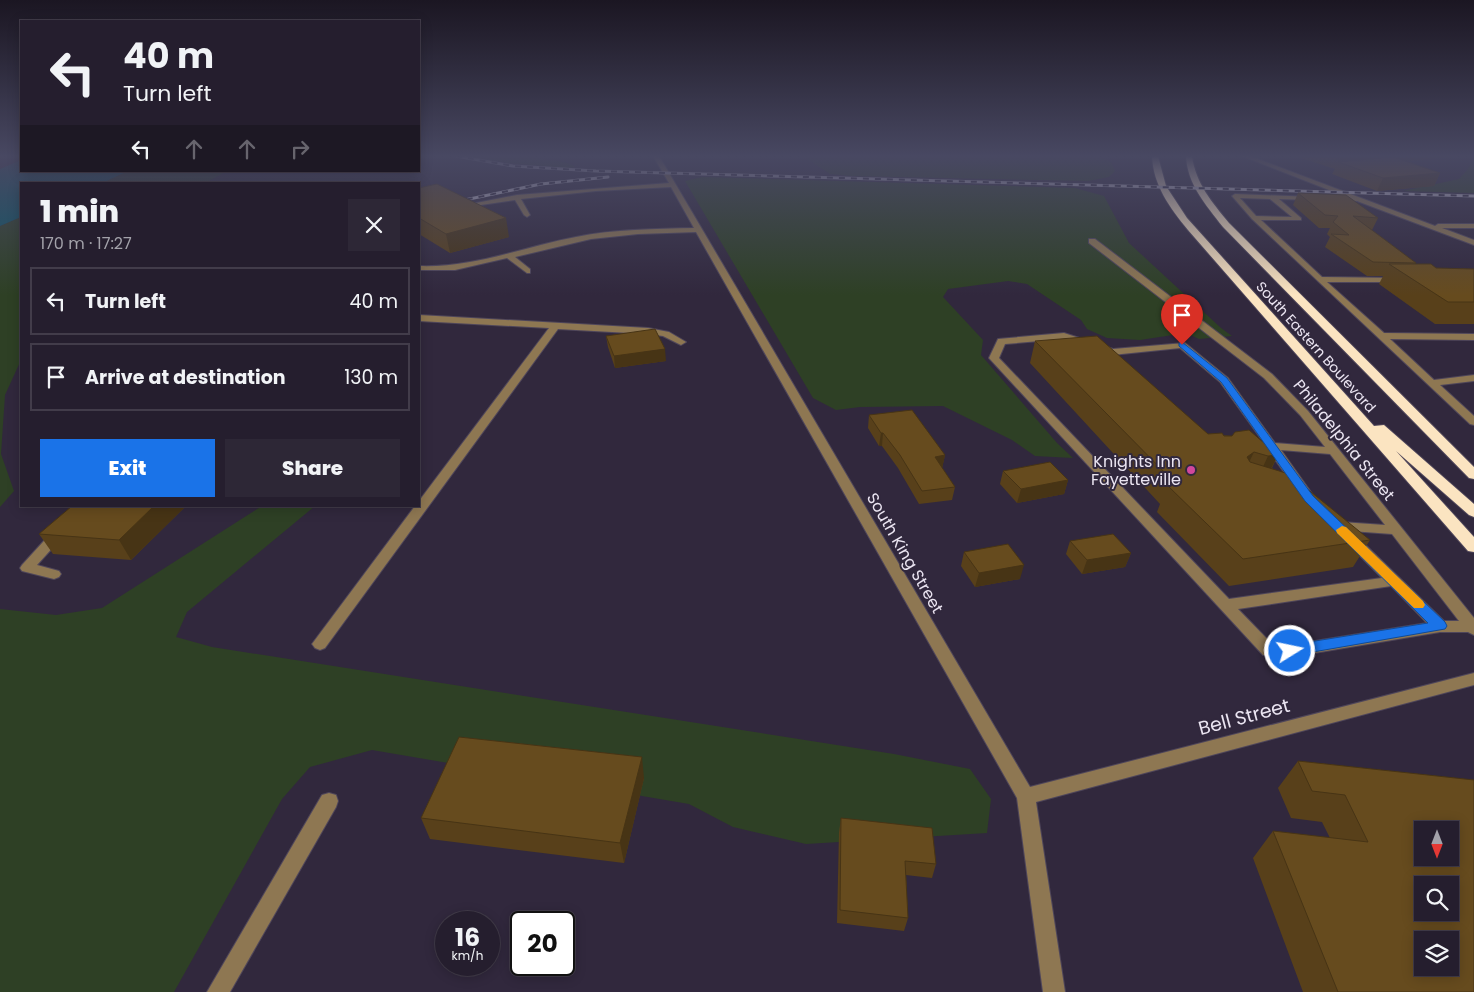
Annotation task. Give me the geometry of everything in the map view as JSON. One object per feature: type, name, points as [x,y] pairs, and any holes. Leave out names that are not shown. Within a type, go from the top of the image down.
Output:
[{"type":"highway","name":"South Eastern Boulevard","points":[[1172,202],[1181,216],[1474,547]]},
{"type":"highway","name":"South Eastern Boulevard","points":[[1207,202],[1226,225],[1474,476]]},
{"type":"highway","points":[[1328,382],[1474,512]]},
{"type":"street","points":[[479,215],[469,205],[485,202]]},
{"type":"street","points":[[520,202],[527,215]]},
{"type":"street","name":"South King Street","points":[[683,202],[1026,796],[1054,992]]},
{"type":"street","points":[[1240,202],[1254,218],[1474,422]]},
{"type":"street","points":[[1254,218],[1299,219],[1278,202]]},
{"type":"street","points":[[1367,202],[1474,243]]},
{"type":"street","points":[[1428,226],[1474,226]]},
{"type":"street","points":[[420,268],[465,265],[579,238],[637,231],[698,230]]},
{"type":"street","name":"Philadelphia Street","points":[[1092,241],[1268,376],[1304,413],[1473,628]]},
{"type":"street","points":[[508,255],[527,272]]},
{"type":"street","points":[[1320,279],[1406,280]]},
{"type":"street","points":[[420,318],[648,331],[666,334],[681,342]]},
{"type":"street","points":[[320,644],[555,326]]},
{"type":"street","points":[[1440,626],[1309,498],[1224,380],[1182,345],[1112,352],[1064,336],[1001,341],[994,358],[1269,651],[1290,651],[1440,626],[1473,628]]},
{"type":"street","points":[[1381,336],[1474,337]]},
{"type":"street","points":[[1432,383],[1474,378]]},
{"type":"street","points":[[1255,446],[1334,451]]},
{"type":"street","points":[[1294,497],[1309,498]]},
{"type":"street","points":[[54,574],[27,568],[70,521]]},
{"type":"street","points":[[1337,526],[1396,530]]},
{"type":"street","points":[[1226,605],[1394,581]]},
{"type":"street","name":"Bell Street","points":[[1026,796],[1474,679]]},
{"type":"street","points":[[218,992],[329,801]]},
{"type":"green space","points":[[698,202],[1107,202],[1129,243],[1232,336],[1199,339],[1186,333],[1140,340],[1107,338],[1087,329],[1081,320],[1027,284],[1008,281],[948,289],[943,297],[983,340],[981,355],[1057,443],[1073,458],[1035,456],[1012,440],[943,406],[860,407],[836,410],[813,398]]},
{"type":"green space","points":[[20,217],[20,362],[5,395],[1,454],[14,491],[0,507],[0,226]]},
{"type":"green space","points":[[260,507],[314,507],[187,612],[176,637],[212,647],[894,754],[970,769],[991,799],[987,833],[806,844],[733,827],[689,804],[372,750],[310,767],[282,799],[174,992],[0,992],[0,609],[56,615],[102,608]]},
{"type":"water","points":[[0,202],[20,202],[20,217],[0,226]]},
{"type":"building","points":[[420,202],[474,202],[506,218],[446,234],[420,219]]},
{"type":"building","points":[[1309,202],[1356,202],[1378,218],[1353,216],[1416,263],[1373,262],[1331,234],[1349,235],[1333,222],[1338,216],[1325,215]]},
{"type":"building","points":[[1389,264],[1431,264],[1436,268],[1474,269],[1474,302],[1448,302]]},
{"type":"building","points":[[655,329],[665,349],[614,356],[606,336]]},
{"type":"building","points":[[1097,336],[1208,434],[1222,433],[1224,436],[1232,436],[1235,432],[1249,430],[1278,455],[1268,456],[1254,452],[1247,457],[1250,462],[1289,474],[1370,540],[1243,559],[1168,486],[1176,484],[1035,341]]},
{"type":"building","points":[[912,410],[945,455],[935,457],[955,487],[922,491],[900,455],[883,433],[881,433],[869,415]]},
{"type":"building","points":[[1050,462],[1068,480],[1021,489],[1003,471]]},
{"type":"building","points":[[71,507],[153,507],[119,540],[39,534]]},
{"type":"building","points":[[1113,534],[1131,553],[1087,560],[1070,541]]},
{"type":"building","points":[[1008,544],[1024,565],[979,573],[964,552]]},
{"type":"building","points":[[459,737],[642,757],[620,843],[421,818]]},
{"type":"building","points":[[1298,761],[1474,780],[1474,992],[1338,992],[1273,831],[1368,842],[1345,795],[1312,791]]},
{"type":"building","points":[[841,818],[932,828],[936,864],[905,861],[908,918],[840,910]]},
{"type":"slow traffic","points":[[1342,530],[1419,605]]},
{"type":"place","name":"Knights Inn Fayetteville","points":[[1191,470]]},
{"type":"route","points":[[1182,345],[1224,380],[1309,498],[1440,626],[1290,651]]}]
